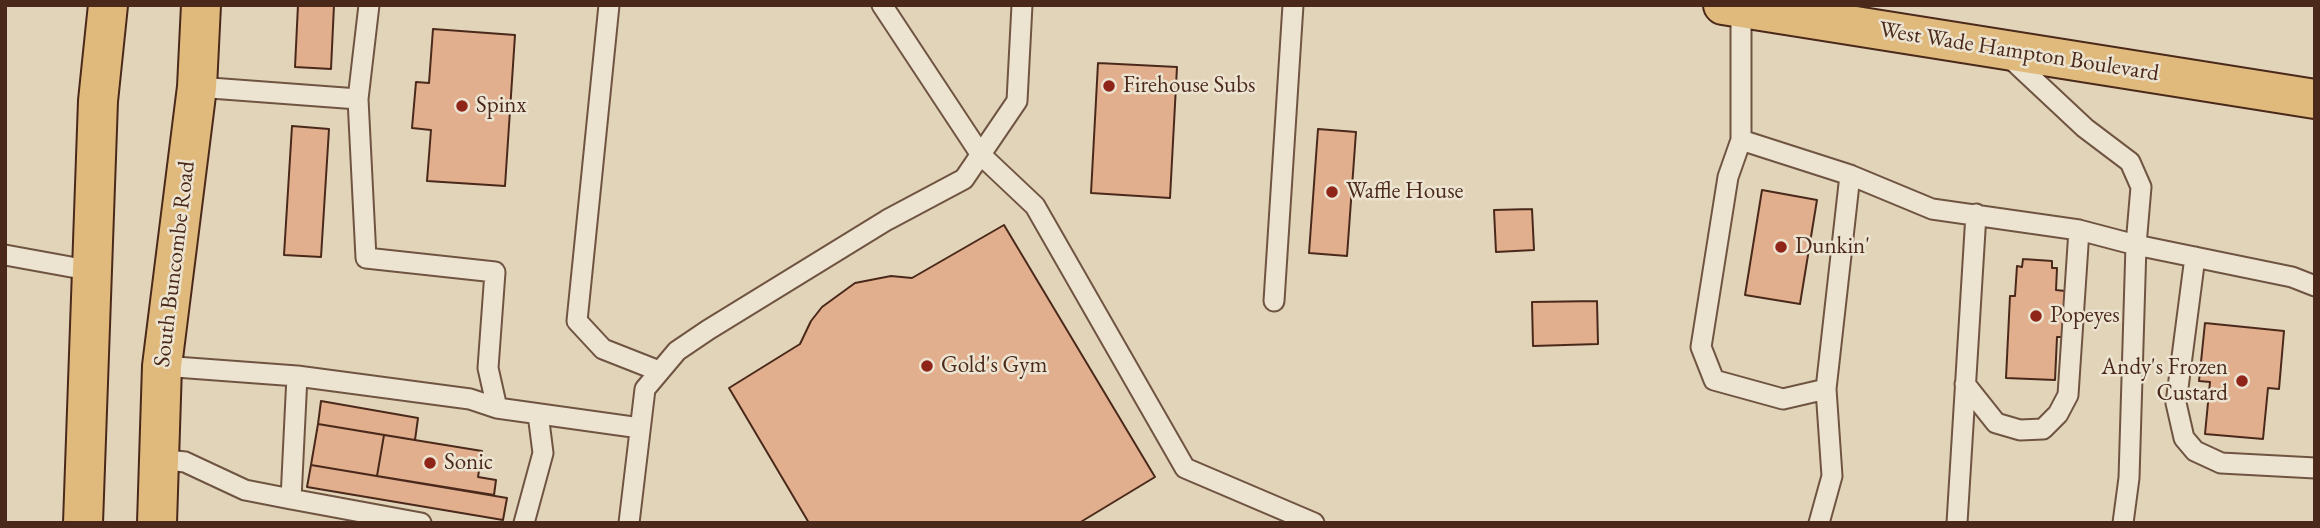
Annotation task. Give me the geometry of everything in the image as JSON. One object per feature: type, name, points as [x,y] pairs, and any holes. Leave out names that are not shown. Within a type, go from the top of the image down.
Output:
[{"type":"main road","points":[[83,523],[98,101],[108,5]]},
{"type":"main road","name":"South Buncombe Road","points":[[157,523],[162,366],[197,87],[201,5]]},
{"type":"main road","name":"West Wade Hampton Boulevard","points":[[1732,7],[2315,99]]},
{"type":"lane","points":[[369,5],[358,99],[366,258],[495,272],[488,368],[497,408]]},
{"type":"lane","points":[[609,5],[577,321],[603,349],[659,371]]},
{"type":"lane","points":[[882,5],[981,155],[1035,206],[1185,468],[1314,523]]},
{"type":"lane","points":[[629,523],[645,389],[677,351],[887,220],[964,179],[1017,102],[1022,5]]},
{"type":"lane","points":[[1274,301],[1293,5]]},
{"type":"lane","points":[[1732,7],[1741,140],[1728,177],[1700,347],[1714,380],[1783,398],[1826,389]]},
{"type":"lane","points":[[2000,49],[2085,128],[2130,162],[2141,187],[2136,245],[2129,478],[2123,523]]},
{"type":"lane","points":[[197,87],[358,99]]},
{"type":"lane","points":[[1741,140],[1850,175],[1932,209],[2078,230],[2136,245],[2292,277],[2315,286]]},
{"type":"lane","points":[[1819,523],[1832,476],[1826,389],[1850,175]]},
{"type":"lane","points":[[1957,523],[1976,215]]},
{"type":"lane","points":[[1965,384],[1996,423],[2020,430],[2043,429],[2058,414],[2068,395],[2078,230]]},
{"type":"lane","points":[[5,255],[93,271]]},
{"type":"lane","points":[[2195,257],[2176,403],[2184,438],[2195,451],[2221,463],[2315,468]]},
{"type":"lane","points":[[162,366],[297,376],[470,398],[497,408],[640,428]]},
{"type":"lane","points":[[291,499],[297,376]]},
{"type":"lane","points":[[524,523],[543,453],[538,414]]},
{"type":"lane","points":[[159,459],[185,462],[245,490],[421,523]]},
{"type":"building","points":[[298,5],[334,5],[331,69],[295,67]]},
{"type":"building","name":"Spinx","points":[[433,29],[515,35],[505,186],[427,181],[431,130],[412,128],[416,82],[429,83]]},
{"type":"building","points":[[1098,63],[1177,67],[1170,198],[1091,193]]},
{"type":"building","points":[[292,126],[329,129],[321,257],[284,255]]},
{"type":"building","name":"Waffle House","points":[[1318,129],[1356,132],[1347,256],[1309,253]]},
{"type":"building","name":"Dunkin'","points":[[1762,190],[1817,200],[1800,304],[1745,295]]},
{"type":"building","points":[[1532,209],[1534,250],[1496,252],[1494,210]]},
{"type":"building","name":"Gold's Gym","points":[[1004,225],[1155,477],[1079,523],[809,523],[729,388],[800,344],[811,321],[822,307],[855,283],[891,276],[912,278]]},
{"type":"building","name":"Popeyes","points":[[2023,259],[2052,261],[2052,268],[2057,268],[2056,290],[2065,291],[2063,337],[2057,337],[2055,380],[2006,378],[2010,296],[2015,296],[2017,266],[2022,267]]},
{"type":"building","points":[[1597,301],[1598,344],[1533,346],[1532,302]]},
{"type":"building","name":"Andy's Frozen Custard","points":[[2205,323],[2284,331],[2279,389],[2268,388],[2263,439],[2205,434],[2210,382],[2199,381]]},
{"type":"building","points":[[321,401],[418,418],[415,440],[318,424]]},
{"type":"building","points":[[318,424],[384,435],[377,476],[311,465]]},
{"type":"building","name":"Sonic","points":[[384,435],[482,451],[478,477],[496,480],[494,495],[377,476]]},
{"type":"building","points":[[311,465],[507,498],[503,520],[307,487]]},
{"type":"place","name":"Firehouse Subs","points":[[1109,86]]},
{"type":"place","name":"Spinx","points":[[462,106]]},
{"type":"place","name":"Waffle House","points":[[1332,192]]},
{"type":"place","name":"Dunkin'","points":[[1781,247]]},
{"type":"place","name":"Popeyes","points":[[2036,316]]},
{"type":"place","name":"Gold's Gym","points":[[927,366]]},
{"type":"place","name":"Andy's Frozen Custard","points":[[2242,381]]},
{"type":"place","name":"Sonic","points":[[430,463]]}]
